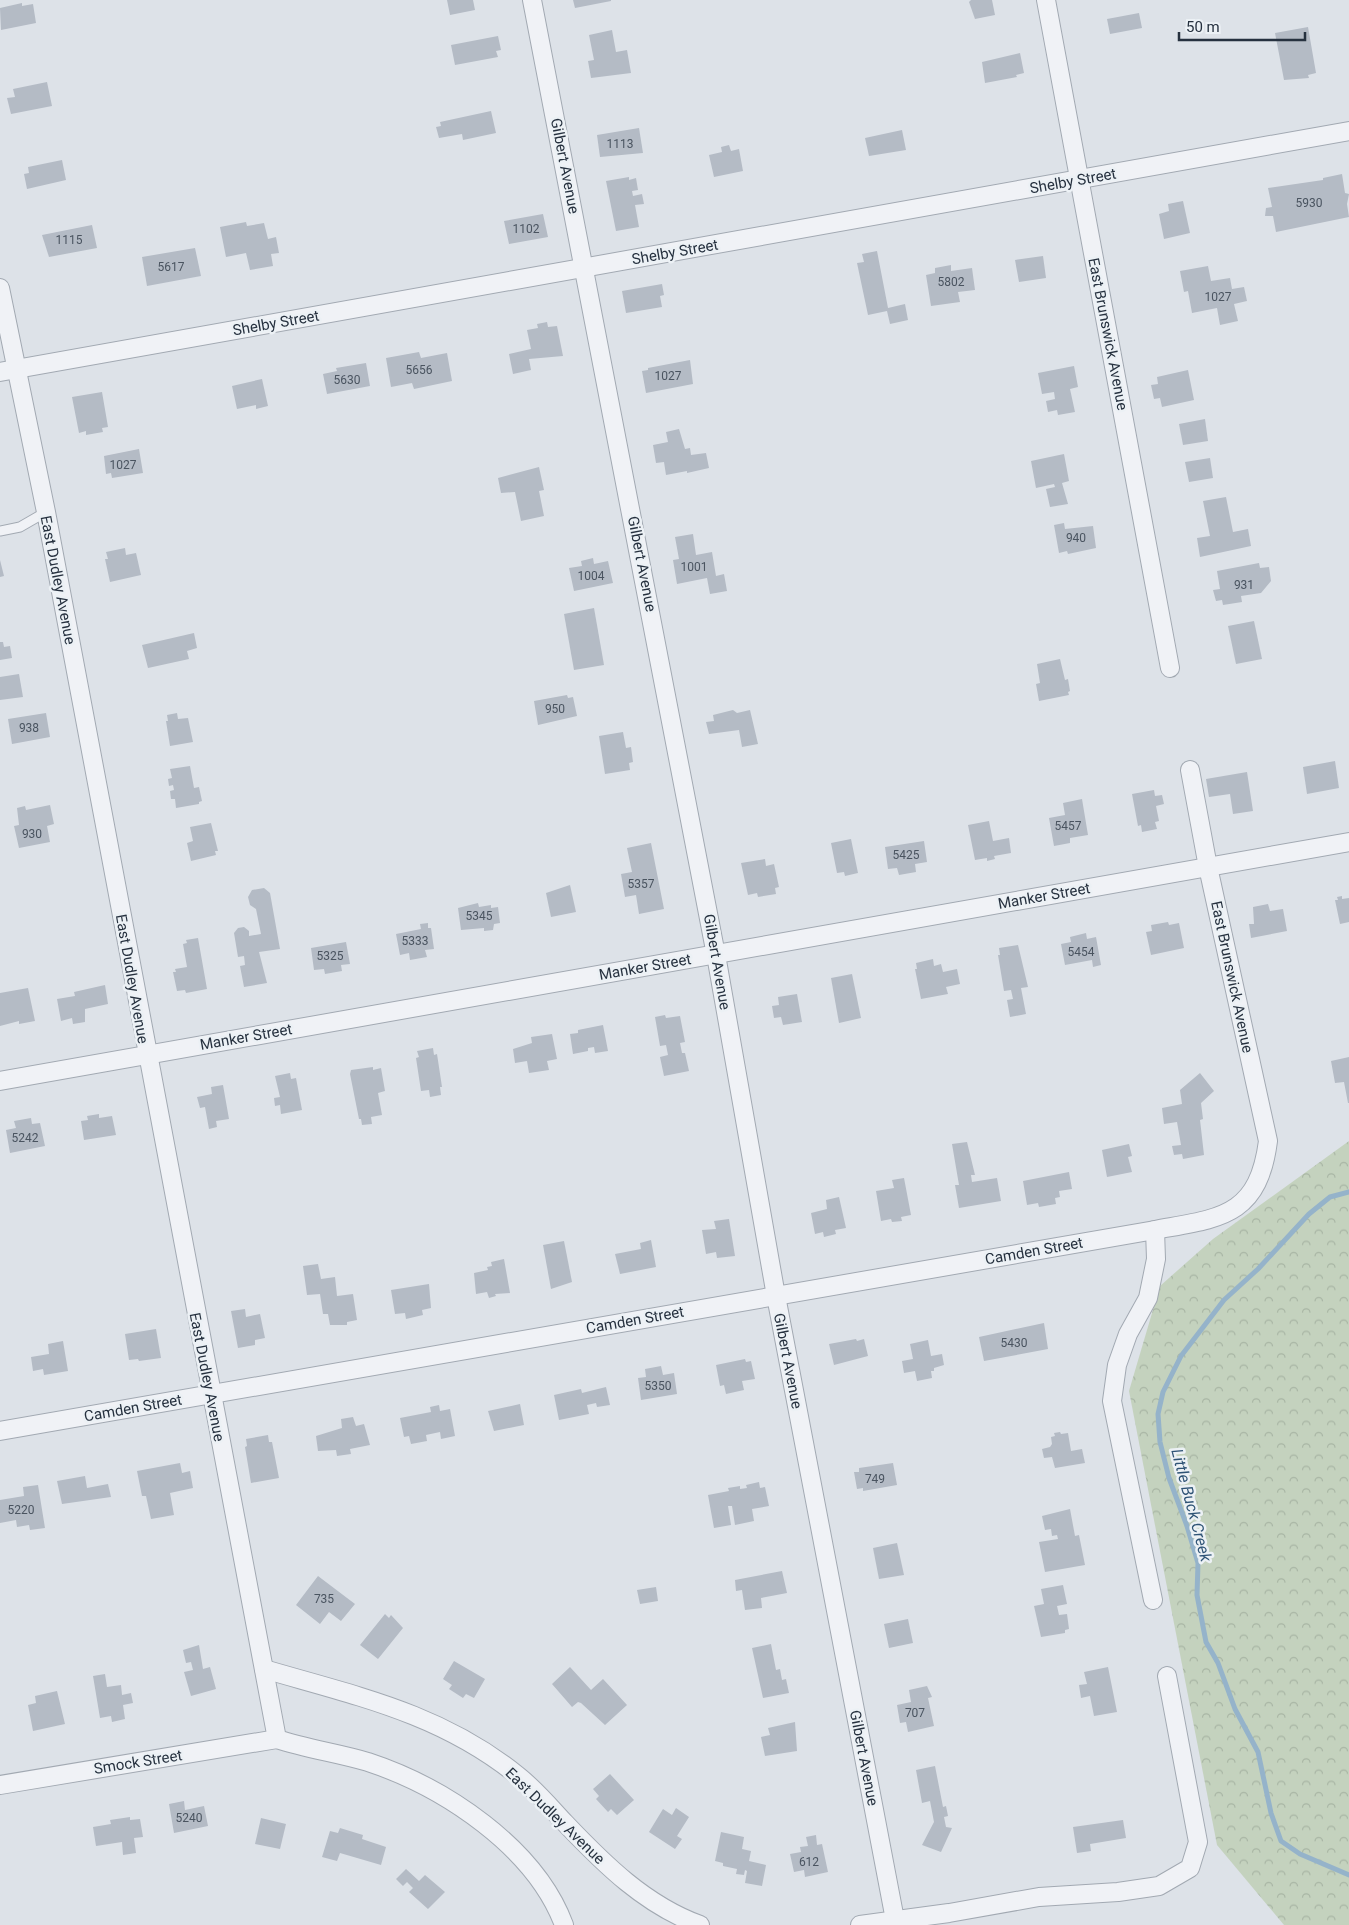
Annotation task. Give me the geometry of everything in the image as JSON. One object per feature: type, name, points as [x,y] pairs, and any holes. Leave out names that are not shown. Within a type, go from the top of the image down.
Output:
[{"type":"street","name":"Gilbert Avenue","points":[[532,0],[586,268],[716,955],[776,1296],[896,1922]]},
{"type":"street","name":"East Brunswick Avenue","points":[[1046,0],[1170,668]]},
{"type":"street","name":"Shelby Street","points":[[8,370],[1349,132]]},
{"type":"street","name":"East Dudley Avenue","points":[[0,288],[8,370],[46,512],[146,1055],[277,1739]]},
{"type":"street","name":"East Brunswick Avenue","points":[[1190,770],[1208,867],[1268,1141],[1262,1174],[1256,1184]]},
{"type":"street","name":"Manker Street","points":[[0,1080],[1349,842]]},
{"type":"street","name":"Camden Street","points":[[0,1431],[1154,1230],[1225,1215],[1246,1200],[1256,1184]]},
{"type":"street","points":[[1152,1600],[1112,1400],[1117,1365],[1128,1334],[1148,1298],[1156,1259],[1154,1230]]},
{"type":"street","name":"East Dudley Avenue","points":[[264,1669],[400,1709],[443,1727],[475,1745],[533,1789],[598,1858],[628,1884],[657,1903],[700,1925]]},
{"type":"street","points":[[860,1925],[896,1922],[1039,1897],[1118,1892],[1159,1886],[1190,1868],[1198,1842],[1167,1676]]},
{"type":"street","points":[[277,1739],[386,1769],[420,1783],[454,1803],[498,1838],[531,1870],[564,1925]]},
{"type":"street","name":"Smock Street","points":[[0,1785],[277,1739]]},
{"type":"lane","points":[[0,531],[20,527],[46,512]]},
{"type":"green space","points":[[1349,1141],[1349,1925],[1284,1925],[1217,1845],[1129,1391],[1160,1286],[1213,1239]]},
{"type":"building","points":[[447,0],[473,0],[475,10],[450,15]]},
{"type":"building","points":[[573,0],[611,0],[611,1],[575,8]]},
{"type":"building","points":[[971,0],[992,0],[995,15],[975,19],[969,2]]},
{"type":"building","points":[[22,3],[22,6],[33,4],[36,23],[1,30],[0,8]]},
{"type":"building","points":[[1139,13],[1142,28],[1110,34],[1107,19]]},
{"type":"building","points":[[1308,27],[1316,73],[1308,75],[1309,78],[1284,80],[1275,33]]},
{"type":"building","points":[[612,30],[616,52],[627,50],[631,73],[591,78],[588,61],[594,60],[589,35]]},
{"type":"building","points":[[498,36],[501,50],[496,51],[498,57],[455,65],[451,45]]},
{"type":"building","points":[[1020,53],[1024,73],[1016,75],[1017,77],[985,83],[982,62]]},
{"type":"building","points":[[47,82],[52,106],[11,114],[7,98],[15,97],[13,89]]},
{"type":"building","points":[[491,111],[496,133],[463,140],[462,134],[439,138],[436,127],[441,126],[440,122]]},
{"type":"building","points":[[639,128],[643,153],[600,157],[597,135]]},
{"type":"building","points":[[902,130],[906,150],[869,156],[865,138]]},
{"type":"building","points":[[729,145],[731,151],[739,149],[743,171],[714,177],[709,155],[722,152],[721,147]]},
{"type":"building","points":[[62,160],[66,180],[27,189],[24,174],[29,173],[28,167]]},
{"type":"building","points":[[1342,174],[1345,193],[1349,194],[1347,204],[1349,217],[1276,232],[1273,216],[1265,216],[1266,208],[1272,207],[1268,188],[1323,180],[1323,178]]},
{"type":"building","points":[[629,177],[629,180],[636,178],[638,190],[632,191],[633,196],[642,194],[644,204],[635,205],[639,227],[616,231],[606,181]]},
{"type":"building","points":[[1183,201],[1190,233],[1164,239],[1159,214],[1169,211],[1168,204]]},
{"type":"building","points":[[543,214],[548,237],[509,244],[504,221]]},
{"type":"building","points":[[246,222],[247,226],[264,223],[268,239],[276,237],[279,253],[271,254],[273,266],[250,270],[246,253],[226,257],[220,227]]},
{"type":"building","points":[[92,225],[97,248],[49,257],[42,235]]},
{"type":"building","points":[[195,248],[201,276],[147,286],[142,257]]},
{"type":"building","points":[[877,251],[888,308],[905,304],[908,320],[890,324],[887,311],[868,315],[857,263],[864,262],[862,254]]},
{"type":"building","points":[[1043,256],[1046,278],[1019,282],[1015,260]]},
{"type":"building","points":[[951,265],[951,271],[972,268],[975,290],[958,292],[960,302],[931,306],[926,275],[935,273],[935,268]]},
{"type":"building","points":[[1208,266],[1211,281],[1230,278],[1232,289],[1244,287],[1247,301],[1234,304],[1238,321],[1220,325],[1217,308],[1192,313],[1188,291],[1184,292],[1180,271]]},
{"type":"building","points":[[662,284],[664,295],[660,296],[662,307],[626,313],[622,291]]},
{"type":"building","points":[[547,322],[548,327],[557,326],[563,356],[529,359],[531,370],[513,374],[509,354],[531,349],[527,330],[538,328],[537,324]]},
{"type":"building","points":[[419,352],[421,358],[447,353],[452,381],[414,389],[412,383],[391,387],[386,358]]},
{"type":"building","points":[[690,360],[693,384],[646,393],[642,371],[648,370],[648,368]]},
{"type":"building","points":[[366,363],[370,386],[327,394],[323,374],[337,371],[336,368]]},
{"type":"building","points":[[1074,366],[1078,387],[1070,389],[1075,412],[1058,415],[1057,410],[1048,412],[1046,401],[1055,399],[1054,392],[1042,394],[1038,373]]},
{"type":"building","points":[[1188,370],[1194,400],[1162,407],[1160,398],[1154,399],[1151,385],[1158,384],[1157,377]]},
{"type":"building","points":[[262,379],[268,406],[256,409],[256,405],[237,409],[232,386]]},
{"type":"building","points":[[102,392],[108,427],[102,428],[103,432],[86,435],[86,431],[79,433],[72,397]]},
{"type":"building","points":[[1205,419],[1208,441],[1183,445],[1179,424]]},
{"type":"building","points":[[679,429],[685,449],[690,448],[691,455],[706,453],[709,468],[666,475],[664,462],[656,463],[653,445],[668,442],[666,432]]},
{"type":"building","points":[[139,449],[143,473],[112,478],[111,473],[106,474],[104,456]]},
{"type":"building","points":[[1064,454],[1069,481],[1062,483],[1068,504],[1050,507],[1046,489],[1055,487],[1054,484],[1036,488],[1031,461]]},
{"type":"building","points":[[1210,458],[1213,478],[1189,482],[1185,462]]},
{"type":"building","points":[[539,467],[544,490],[539,491],[544,516],[521,521],[515,492],[501,493],[498,478]]},
{"type":"building","points":[[1226,497],[1233,532],[1248,529],[1251,546],[1200,557],[1197,538],[1210,536],[1203,501]]},
{"type":"building","points":[[1064,523],[1065,529],[1093,526],[1096,548],[1068,554],[1067,551],[1059,553],[1054,525]]},
{"type":"building","points":[[693,534],[696,555],[712,552],[716,576],[724,574],[727,591],[710,594],[707,578],[677,584],[673,560],[679,559],[675,537]]},
{"type":"building","points":[[125,548],[126,555],[136,553],[141,575],[110,582],[105,559],[108,559],[106,552]]},
{"type":"building","points":[[593,558],[594,564],[608,561],[613,583],[574,591],[569,568],[582,566],[581,561]]},
{"type":"building","points":[[0,560],[4,576],[0,577]]},
{"type":"building","points":[[1259,563],[1260,568],[1269,567],[1271,581],[1261,593],[1241,596],[1242,602],[1223,605],[1222,600],[1216,601],[1213,590],[1220,589],[1217,571]]},
{"type":"building","points":[[594,608],[604,665],[574,670],[564,614]]},
{"type":"building","points":[[1254,621],[1262,659],[1236,664],[1228,626]]},
{"type":"building","points":[[194,633],[197,648],[187,651],[189,659],[148,668],[142,645]]},
{"type":"building","points":[[0,642],[3,642],[4,647],[10,646],[12,658],[0,660]]},
{"type":"building","points":[[1060,659],[1065,680],[1068,679],[1069,695],[1039,701],[1036,684],[1040,683],[1037,664]]},
{"type":"building","points":[[19,674],[23,697],[0,700],[0,677]]},
{"type":"building","points":[[567,695],[568,698],[573,697],[577,716],[538,725],[534,701]]},
{"type":"building","points":[[733,710],[737,713],[750,710],[758,744],[742,747],[739,730],[709,734],[706,722],[714,721],[713,715]]},
{"type":"building","points":[[46,713],[50,737],[12,744],[8,719]]},
{"type":"building","points":[[177,713],[178,719],[188,718],[193,742],[170,746],[166,721],[168,721],[167,715]]},
{"type":"building","points":[[623,732],[626,748],[631,747],[633,762],[629,763],[630,770],[605,774],[599,736]]},
{"type":"building","points":[[1335,761],[1339,788],[1307,794],[1303,767]]},
{"type":"building","points":[[190,766],[194,788],[199,787],[202,801],[199,804],[176,808],[175,799],[171,799],[170,791],[174,790],[173,785],[169,786],[168,779],[172,778],[170,769]]},
{"type":"building","points":[[1247,772],[1253,811],[1233,814],[1230,794],[1209,797],[1206,779]]},
{"type":"building","points":[[1154,790],[1155,796],[1162,795],[1164,804],[1156,806],[1159,821],[1155,822],[1157,829],[1142,832],[1141,825],[1138,826],[1132,794]]},
{"type":"building","points":[[1082,799],[1088,835],[1070,838],[1070,843],[1054,846],[1049,818],[1065,815],[1063,803]]},
{"type":"building","points":[[50,805],[54,824],[47,826],[50,842],[19,848],[14,826],[19,825],[17,808],[25,806],[26,810]]},
{"type":"building","points":[[989,821],[993,841],[1009,838],[1011,853],[994,856],[995,859],[987,861],[987,858],[975,860],[968,825]]},
{"type":"building","points":[[211,823],[218,851],[215,851],[216,855],[191,861],[187,843],[193,841],[190,827]]},
{"type":"building","points":[[851,839],[858,873],[845,876],[844,872],[837,873],[831,843]]},
{"type":"building","points":[[924,841],[927,862],[915,864],[916,872],[899,875],[897,868],[888,869],[885,847]]},
{"type":"building","points":[[651,843],[664,909],[639,914],[636,895],[625,897],[621,874],[632,872],[627,848]]},
{"type":"building","points":[[765,859],[766,866],[774,864],[779,887],[775,888],[776,894],[758,897],[757,893],[748,895],[741,863]]},
{"type":"building","points":[[570,885],[576,912],[551,917],[546,893]]},
{"type":"building","points":[[264,888],[270,893],[280,949],[259,952],[267,983],[244,987],[240,966],[245,965],[244,956],[238,957],[234,933],[238,928],[244,927],[249,931],[249,936],[261,934],[256,909],[250,905],[248,897],[252,890]]},
{"type":"building","points":[[1342,896],[1342,899],[1349,898],[1349,922],[1340,924],[1335,900],[1338,900],[1337,897]]},
{"type":"building","points":[[478,903],[479,907],[491,905],[491,908],[498,907],[500,923],[494,924],[493,930],[484,931],[484,928],[461,930],[458,908]]},
{"type":"building","points":[[1268,904],[1270,911],[1283,909],[1287,931],[1251,938],[1249,924],[1254,924],[1253,907]]},
{"type":"building","points":[[1168,922],[1169,925],[1179,923],[1184,948],[1151,955],[1146,932],[1152,931],[1151,925]]},
{"type":"building","points":[[428,923],[428,928],[431,928],[434,949],[425,950],[427,957],[410,960],[409,953],[400,955],[396,934],[421,929],[420,924]]},
{"type":"building","points":[[1086,933],[1087,939],[1096,937],[1101,965],[1093,967],[1092,960],[1065,965],[1061,944],[1071,942],[1070,937]]},
{"type":"building","points":[[198,938],[207,989],[186,993],[185,990],[177,991],[173,972],[176,972],[175,969],[187,967],[183,944],[187,943],[186,940]]},
{"type":"building","points":[[346,942],[350,964],[341,965],[342,971],[325,974],[324,969],[314,970],[311,948]]},
{"type":"building","points":[[1018,945],[1028,987],[1021,988],[1026,1014],[1010,1017],[1007,1000],[1013,999],[1011,990],[1004,991],[998,955],[1000,955],[999,948]]},
{"type":"building","points":[[933,959],[934,966],[941,964],[943,972],[957,969],[960,984],[946,987],[948,994],[921,999],[915,969],[917,969],[916,963]]},
{"type":"building","points":[[852,974],[861,1018],[839,1023],[831,978]]},
{"type":"building","points":[[105,985],[108,1004],[85,1009],[85,1022],[73,1024],[72,1018],[61,1021],[57,999],[75,996],[74,992]]},
{"type":"building","points":[[28,988],[35,1021],[19,1024],[19,1021],[0,1026],[0,993]]},
{"type":"building","points":[[797,994],[802,1022],[783,1025],[781,1017],[774,1018],[772,1006],[779,1005],[778,997]]},
{"type":"building","points":[[665,1015],[666,1018],[680,1016],[685,1042],[680,1043],[682,1053],[685,1053],[689,1071],[664,1076],[660,1057],[668,1055],[666,1045],[660,1046],[655,1017]]},
{"type":"building","points":[[603,1025],[608,1051],[595,1053],[594,1047],[588,1048],[588,1051],[573,1054],[570,1034],[578,1033],[578,1030]]},
{"type":"building","points":[[552,1034],[557,1059],[547,1061],[549,1070],[529,1073],[527,1061],[515,1063],[513,1049],[532,1043],[531,1037]]},
{"type":"building","points":[[433,1048],[434,1055],[437,1054],[442,1087],[440,1087],[441,1095],[430,1097],[429,1090],[421,1091],[416,1058],[419,1057],[417,1051]]},
{"type":"building","points":[[1349,1057],[1348,1103],[1344,1082],[1335,1083],[1331,1061]]},
{"type":"building","points":[[373,1067],[373,1070],[381,1068],[385,1091],[378,1093],[382,1115],[371,1117],[372,1124],[362,1125],[361,1119],[359,1119],[350,1074],[351,1070]]},
{"type":"building","points":[[290,1073],[291,1079],[296,1078],[302,1110],[281,1114],[280,1105],[275,1106],[274,1098],[280,1097],[275,1076]]},
{"type":"building","points":[[1200,1073],[1214,1091],[1201,1103],[1203,1119],[1200,1120],[1204,1155],[1183,1159],[1182,1154],[1174,1155],[1172,1146],[1181,1145],[1177,1122],[1164,1124],[1162,1108],[1182,1104],[1180,1090]]},
{"type":"building","points":[[223,1085],[229,1119],[216,1121],[217,1127],[209,1129],[205,1107],[200,1108],[197,1097],[212,1094],[211,1087]]},
{"type":"building","points":[[99,1114],[99,1118],[112,1116],[116,1135],[84,1140],[81,1121],[88,1120],[87,1116]]},
{"type":"building","points":[[31,1118],[32,1124],[40,1123],[45,1146],[10,1153],[6,1130],[16,1128],[14,1121]]},
{"type":"building","points":[[967,1142],[975,1175],[971,1175],[972,1182],[997,1178],[1001,1201],[959,1208],[955,1185],[959,1185],[952,1144]]},
{"type":"building","points":[[1129,1144],[1132,1156],[1128,1157],[1132,1172],[1107,1177],[1102,1150]]},
{"type":"building","points":[[1069,1172],[1072,1189],[1059,1191],[1060,1197],[1055,1198],[1056,1204],[1039,1207],[1038,1203],[1027,1205],[1023,1181]]},
{"type":"building","points":[[904,1178],[911,1215],[901,1217],[902,1221],[892,1222],[891,1219],[881,1221],[876,1191],[894,1188],[892,1180]]},
{"type":"building","points":[[839,1197],[846,1228],[835,1230],[836,1234],[824,1237],[823,1232],[815,1234],[811,1213],[827,1209],[826,1200]]},
{"type":"building","points":[[729,1219],[735,1256],[717,1258],[716,1252],[706,1254],[702,1230],[716,1229],[714,1221]]},
{"type":"building","points":[[651,1240],[656,1267],[620,1274],[615,1254],[641,1249],[640,1243]]},
{"type":"building","points":[[564,1241],[572,1282],[551,1289],[543,1245]]},
{"type":"building","points":[[504,1259],[510,1293],[495,1294],[496,1296],[489,1298],[487,1292],[476,1294],[474,1273],[488,1270],[487,1267],[492,1266],[491,1262]]},
{"type":"building","points":[[318,1264],[321,1279],[335,1277],[337,1296],[353,1294],[357,1320],[347,1322],[347,1325],[330,1325],[328,1314],[323,1314],[320,1294],[307,1295],[303,1266]]},
{"type":"building","points":[[429,1284],[431,1308],[422,1310],[423,1315],[406,1319],[405,1313],[395,1314],[391,1290]]},
{"type":"building","points":[[245,1309],[246,1317],[260,1314],[265,1338],[255,1340],[255,1345],[238,1348],[231,1311]]},
{"type":"building","points":[[1044,1323],[1048,1349],[984,1361],[979,1337]]},
{"type":"building","points":[[156,1329],[161,1358],[139,1361],[138,1359],[129,1360],[125,1334]]},
{"type":"building","points":[[856,1339],[857,1341],[864,1339],[868,1356],[834,1365],[829,1344]]},
{"type":"building","points":[[928,1340],[931,1356],[942,1354],[944,1365],[931,1371],[932,1378],[917,1381],[915,1371],[904,1373],[902,1361],[913,1359],[910,1344]]},
{"type":"building","points":[[63,1341],[68,1371],[44,1375],[43,1369],[33,1371],[31,1357],[49,1354],[48,1344]]},
{"type":"building","points":[[745,1359],[746,1362],[751,1361],[755,1379],[742,1381],[744,1390],[726,1394],[724,1385],[720,1386],[716,1365]]},
{"type":"building","points":[[661,1366],[663,1375],[674,1373],[677,1394],[641,1400],[638,1378],[646,1377],[645,1369]]},
{"type":"building","points":[[606,1387],[610,1405],[597,1407],[596,1403],[587,1405],[589,1414],[559,1420],[554,1395],[581,1389],[582,1393]]},
{"type":"building","points":[[520,1404],[524,1425],[494,1431],[488,1411]]},
{"type":"building","points":[[439,1405],[440,1411],[450,1409],[455,1436],[441,1439],[440,1432],[426,1435],[427,1441],[411,1444],[409,1436],[404,1437],[400,1418],[431,1412],[430,1407]]},
{"type":"building","points":[[353,1417],[356,1426],[364,1424],[370,1445],[350,1449],[351,1454],[337,1456],[336,1450],[318,1451],[316,1436],[342,1428],[341,1419]]},
{"type":"building","points":[[1060,1432],[1061,1434],[1068,1433],[1071,1451],[1082,1449],[1085,1463],[1055,1468],[1052,1457],[1044,1458],[1042,1449],[1050,1447],[1052,1444],[1051,1437],[1055,1436],[1054,1433]]},
{"type":"building","points":[[268,1435],[269,1442],[272,1442],[279,1478],[251,1483],[245,1447],[247,1446],[246,1439]]},
{"type":"building","points":[[180,1463],[182,1473],[190,1471],[193,1488],[170,1493],[174,1515],[151,1519],[146,1496],[142,1496],[137,1471]]},
{"type":"building","points":[[893,1463],[897,1485],[863,1491],[863,1488],[857,1489],[854,1472],[859,1472],[859,1468]]},
{"type":"building","points":[[85,1476],[87,1488],[108,1484],[111,1497],[62,1504],[57,1481]]},
{"type":"building","points":[[759,1482],[760,1488],[765,1487],[769,1506],[752,1509],[754,1521],[735,1525],[732,1506],[728,1506],[731,1525],[714,1528],[708,1495],[729,1491],[728,1488],[740,1486],[740,1489],[747,1488],[746,1485]]},
{"type":"building","points":[[38,1485],[45,1528],[30,1530],[29,1525],[17,1527],[16,1520],[0,1523],[0,1500],[24,1496],[23,1487]]},
{"type":"building","points":[[1070,1509],[1075,1536],[1079,1535],[1085,1565],[1045,1572],[1039,1542],[1058,1539],[1057,1535],[1052,1536],[1051,1529],[1045,1530],[1042,1516]]},
{"type":"building","points":[[897,1543],[904,1575],[879,1579],[873,1548]]},
{"type":"building","points":[[782,1571],[787,1593],[761,1598],[762,1608],[745,1610],[742,1590],[736,1591],[735,1580]]},
{"type":"building","points":[[318,1576],[355,1604],[341,1621],[329,1612],[320,1624],[296,1605]]},
{"type":"building","points":[[1063,1585],[1067,1604],[1057,1606],[1059,1615],[1067,1614],[1069,1629],[1065,1630],[1065,1633],[1041,1637],[1034,1606],[1044,1604],[1041,1589]]},
{"type":"building","points":[[656,1587],[658,1601],[640,1604],[637,1590]]},
{"type":"building","points":[[385,1614],[389,1618],[391,1615],[403,1628],[378,1659],[360,1645]]},
{"type":"building","points":[[908,1619],[913,1643],[889,1648],[884,1624]]},
{"type":"building","points":[[771,1644],[776,1670],[780,1669],[782,1680],[786,1679],[789,1693],[763,1698],[752,1648]]},
{"type":"building","points":[[199,1645],[203,1669],[210,1667],[216,1689],[191,1696],[184,1672],[193,1670],[191,1662],[186,1663],[183,1650]]},
{"type":"building","points":[[454,1661],[485,1679],[474,1698],[466,1694],[463,1698],[449,1689],[452,1685],[443,1679]]},
{"type":"building","points":[[570,1667],[591,1690],[603,1679],[627,1705],[605,1725],[581,1703],[578,1702],[572,1707],[552,1684]]},
{"type":"building","points":[[1108,1667],[1117,1712],[1094,1716],[1090,1696],[1081,1698],[1079,1685],[1087,1684],[1084,1672]]},
{"type":"building","points":[[105,1674],[107,1687],[121,1685],[122,1695],[131,1693],[133,1703],[123,1705],[125,1719],[112,1722],[111,1716],[100,1718],[93,1676]]},
{"type":"building","points":[[927,1686],[932,1697],[928,1698],[934,1726],[908,1732],[906,1722],[900,1723],[897,1705],[911,1702],[909,1690]]},
{"type":"building","points":[[57,1691],[65,1724],[33,1731],[28,1705],[36,1703],[35,1696]]},
{"type":"building","points":[[795,1722],[797,1751],[765,1756],[761,1737],[770,1735],[768,1728]]},
{"type":"building","points":[[935,1766],[943,1807],[946,1806],[948,1816],[944,1817],[946,1827],[952,1828],[941,1852],[922,1845],[934,1822],[930,1801],[922,1803],[916,1770]]},
{"type":"building","points":[[610,1774],[634,1800],[617,1815],[611,1809],[608,1812],[596,1799],[599,1796],[593,1789]]},
{"type":"building","points":[[184,1801],[185,1810],[204,1806],[208,1826],[174,1833],[169,1804]]},
{"type":"building","points":[[676,1808],[689,1817],[677,1836],[682,1839],[675,1849],[649,1832],[663,1809],[672,1815]]},
{"type":"building","points":[[130,1817],[130,1820],[140,1819],[143,1837],[134,1838],[136,1853],[123,1855],[122,1842],[96,1846],[93,1827],[111,1824],[110,1820]]},
{"type":"building","points":[[261,1818],[286,1824],[280,1849],[255,1844]]},
{"type":"building","points":[[1123,1820],[1126,1838],[1090,1844],[1091,1851],[1077,1853],[1073,1827]]},
{"type":"building","points":[[340,1828],[363,1835],[362,1839],[386,1847],[381,1865],[340,1853],[337,1861],[322,1857],[330,1831],[338,1833]]},
{"type":"building","points":[[721,1832],[744,1837],[742,1849],[751,1851],[749,1861],[766,1865],[762,1886],[745,1883],[747,1871],[745,1870],[744,1875],[736,1874],[737,1869],[723,1866],[723,1863],[715,1861]]},
{"type":"building","points":[[816,1835],[817,1845],[822,1844],[828,1872],[805,1877],[804,1870],[794,1872],[790,1854],[801,1852],[800,1847],[808,1846],[806,1837]]},
{"type":"building","points":[[406,1869],[419,1881],[425,1875],[445,1892],[428,1909],[409,1892],[413,1888],[407,1882],[403,1886],[396,1879]]},
{"type":"waterway","name":"Little Buck Creek","points":[[1349,1192],[1330,1197],[1309,1214],[1258,1269],[1224,1300],[1181,1356],[1163,1392],[1158,1414],[1160,1442],[1169,1478],[1187,1526],[1198,1563],[1197,1595],[1206,1642],[1218,1663],[1235,1709],[1258,1752],[1271,1813],[1281,1841],[1300,1854],[1349,1875]]}]
